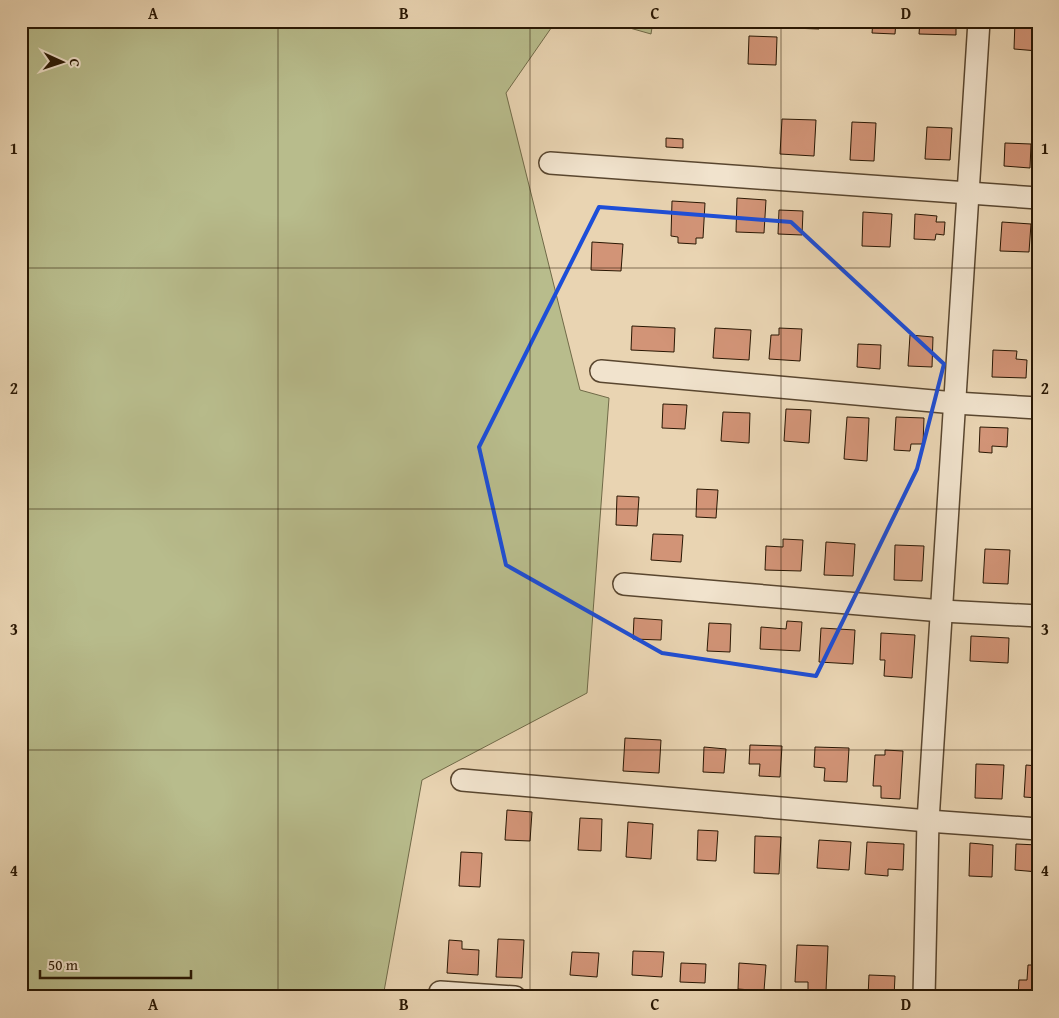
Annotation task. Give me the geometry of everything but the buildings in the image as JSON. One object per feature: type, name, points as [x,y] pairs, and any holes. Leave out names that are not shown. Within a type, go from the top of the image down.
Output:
[{"type":"street","points":[[924,997],[928,821],[978,21]]},
{"type":"street","points":[[550,163],[1038,198]]},
{"type":"street","points":[[601,371],[954,403],[1038,408]]},
{"type":"street","points":[[624,584],[1038,616]]},
{"type":"street","points":[[462,780],[1038,829]]},
{"type":"street","points":[[440,992],[515,997]]},
{"type":"highlighted area","points":[[599,207],[791,222],[944,364],[917,469],[816,676],[662,653],[506,565],[479,447]]},
{"type":"green space","points":[[21,21],[556,21],[506,93],[580,390],[609,398],[587,693],[422,780],[383,997],[21,997]]},
{"type":"green space","points":[[605,21],[653,21],[651,34]]}]
